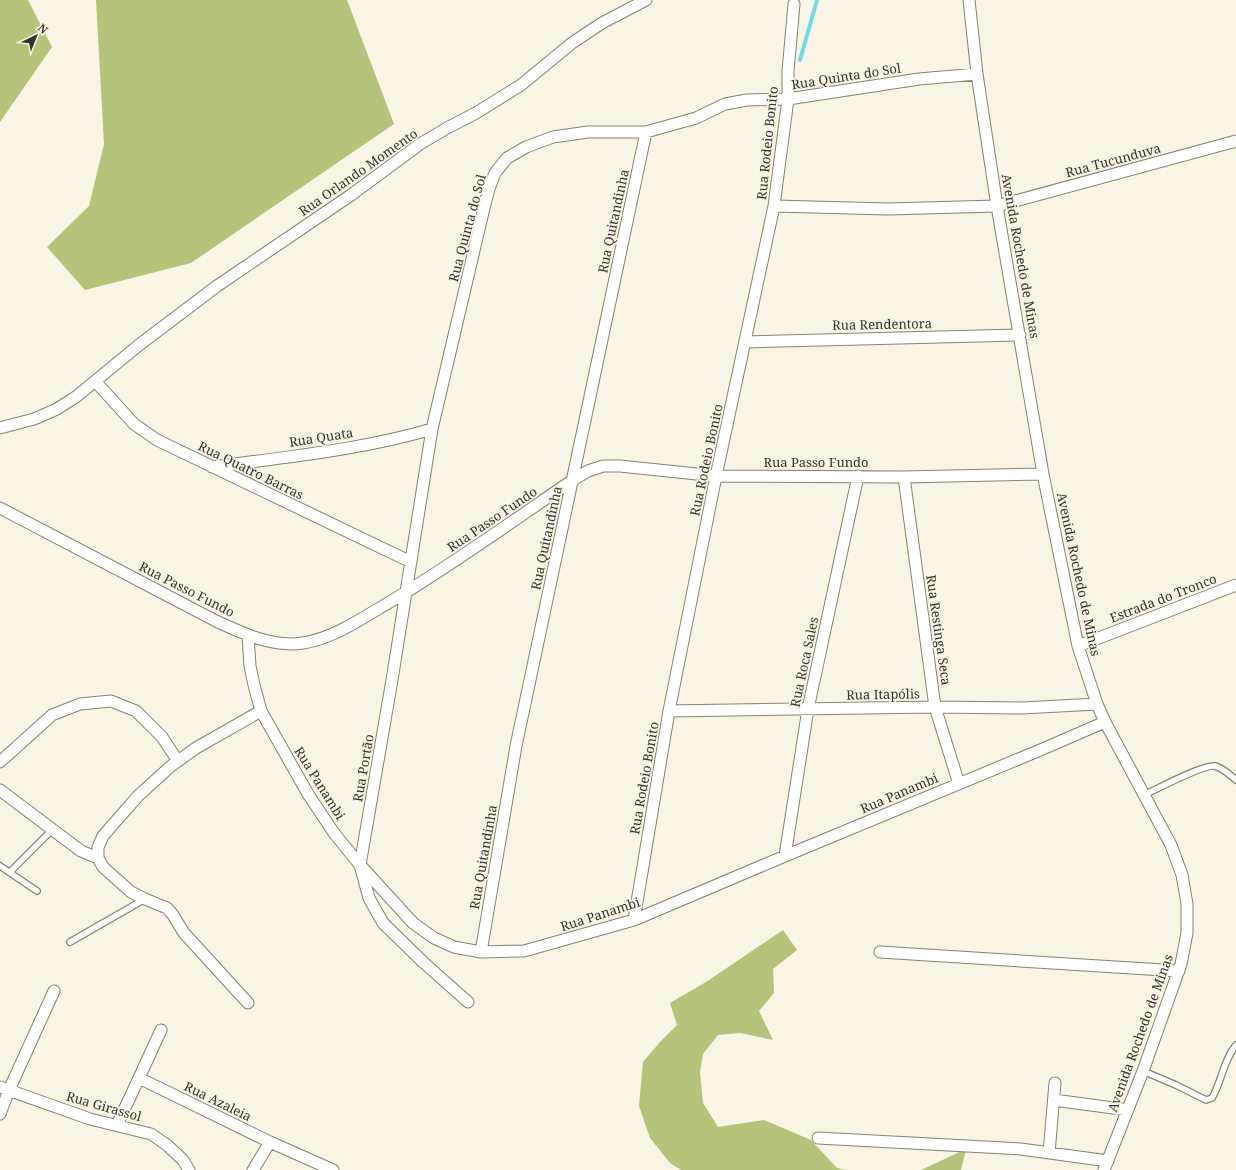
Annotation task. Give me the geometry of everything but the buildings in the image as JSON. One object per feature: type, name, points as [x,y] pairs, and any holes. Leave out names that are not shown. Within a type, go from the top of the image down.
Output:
[{"type":"street","name":"Rua Orlando Momento","points":[[0,428],[34,419],[57,409],[77,396],[156,332],[210,291],[351,195],[420,144],[476,113],[521,85],[578,39],[646,0]]},
{"type":"street","name":"Avenida Rochedo de Minas","points":[[970,0],[977,74],[997,206],[1043,474],[1078,646],[1097,704],[1105,722],[1171,845],[1182,874],[1187,904],[1187,933],[1179,971],[1143,1071],[1106,1166]]},
{"type":"street","name":"Rua Rodeio Bonito","points":[[634,920],[669,711],[716,476],[774,206],[788,99],[788,71],[794,4]]},
{"type":"street","name":"Rua Quinta do Sol","points":[[405,593],[432,429],[489,189],[495,173],[507,158],[526,147],[553,138],[588,132],[646,132],[696,118],[725,104],[747,100],[788,99],[919,79],[977,74]]},
{"type":"street","name":"Rua Quitandinha","points":[[481,952],[516,746],[646,132]]},
{"type":"street","name":"Rua Tucunduva","points":[[774,206],[888,209],[997,206],[1236,141]]},
{"type":"street","name":"Rua Rendentora","points":[[745,342],[1020,335]]},
{"type":"street","name":"Rua Quatro Barras","points":[[95,381],[134,424],[157,440],[411,562]]},
{"type":"street","name":"Rua Quata","points":[[212,466],[357,446],[403,438],[432,429]]},
{"type":"street","name":"Rua Passo Fundo","points":[[0,508],[216,621],[248,636],[283,644],[302,643],[327,637],[345,628],[444,569],[573,480],[588,471],[603,466],[716,476],[904,477],[1043,474]]},
{"type":"street","name":"Rua Roca Sales","points":[[785,856],[808,709],[858,476]]},
{"type":"street","name":"Rua Restinga Seca","points":[[904,477],[935,707],[958,784]]},
{"type":"street","name":"Estrada do Tronco","points":[[1078,646],[1236,585]]},
{"type":"street","name":"Rua Portão","points":[[405,593],[391,688],[360,866],[369,898],[382,923],[468,1002]]},
{"type":"street","name":"Rua Panambi","points":[[248,636],[252,679],[261,711],[308,794],[334,833],[360,866],[413,923],[434,938],[454,947],[481,952],[524,951],[634,920],[1105,722]]},
{"type":"street","points":[[0,762],[52,715],[80,704],[111,702],[136,710],[162,737],[178,761]]},
{"type":"street","name":"Rua Itapólis","points":[[669,711],[935,707],[1022,708],[1097,704]]},
{"type":"street","points":[[248,1003],[184,933],[167,908],[145,900],[131,892],[103,867],[98,858],[98,847],[103,836],[138,796],[178,761],[196,748],[261,711]]},
{"type":"street","points":[[0,790],[81,851],[98,858]]},
{"type":"street","points":[[880,952],[1179,971]]},
{"type":"street","points":[[0,1114],[4,1089],[54,991]]},
{"type":"street","points":[[117,1124],[161,1030]]},
{"type":"street","name":"Rua Azaleia","points":[[139,1078],[270,1142],[333,1170]]},
{"type":"street","points":[[1049,1153],[1055,1083]]},
{"type":"street","name":"Rua Girassol","points":[[4,1089],[90,1119],[117,1124],[151,1134],[167,1145],[183,1160],[189,1170]]},
{"type":"street","points":[[1054,1100],[1128,1110]]},
{"type":"street","points":[[818,1138],[1021,1149],[1049,1153],[1106,1166]]},
{"type":"street","points":[[254,1170],[270,1142]]},
{"type":"lane","points":[[1144,795],[1202,768],[1215,766],[1227,772],[1236,780]]},
{"type":"lane","points":[[10,872],[53,829]]},
{"type":"lane","points":[[0,866],[37,891]]},
{"type":"lane","points":[[70,942],[145,900]]},
{"type":"lane","points":[[1143,1071],[1206,1100],[1212,1098],[1215,1093],[1224,1064],[1236,1045]]},
{"type":"green space","points":[[0,0],[28,0],[52,47],[0,122]]},
{"type":"green space","points":[[96,0],[347,0],[394,124],[191,263],[85,290],[47,247],[89,206],[104,144]]},
{"type":"green space","points":[[783,930],[797,950],[773,969],[774,993],[759,1011],[773,1040],[740,1033],[718,1035],[703,1054],[700,1072],[703,1103],[718,1127],[764,1120],[811,1140],[837,1168],[846,1170],[681,1170],[670,1163],[650,1138],[639,1106],[643,1062],[677,1025],[670,1003],[706,982]]},
{"type":"green space","points":[[966,1149],[961,1170],[921,1170]]},
{"type":"waterway","points":[[800,60],[817,0]]}]
